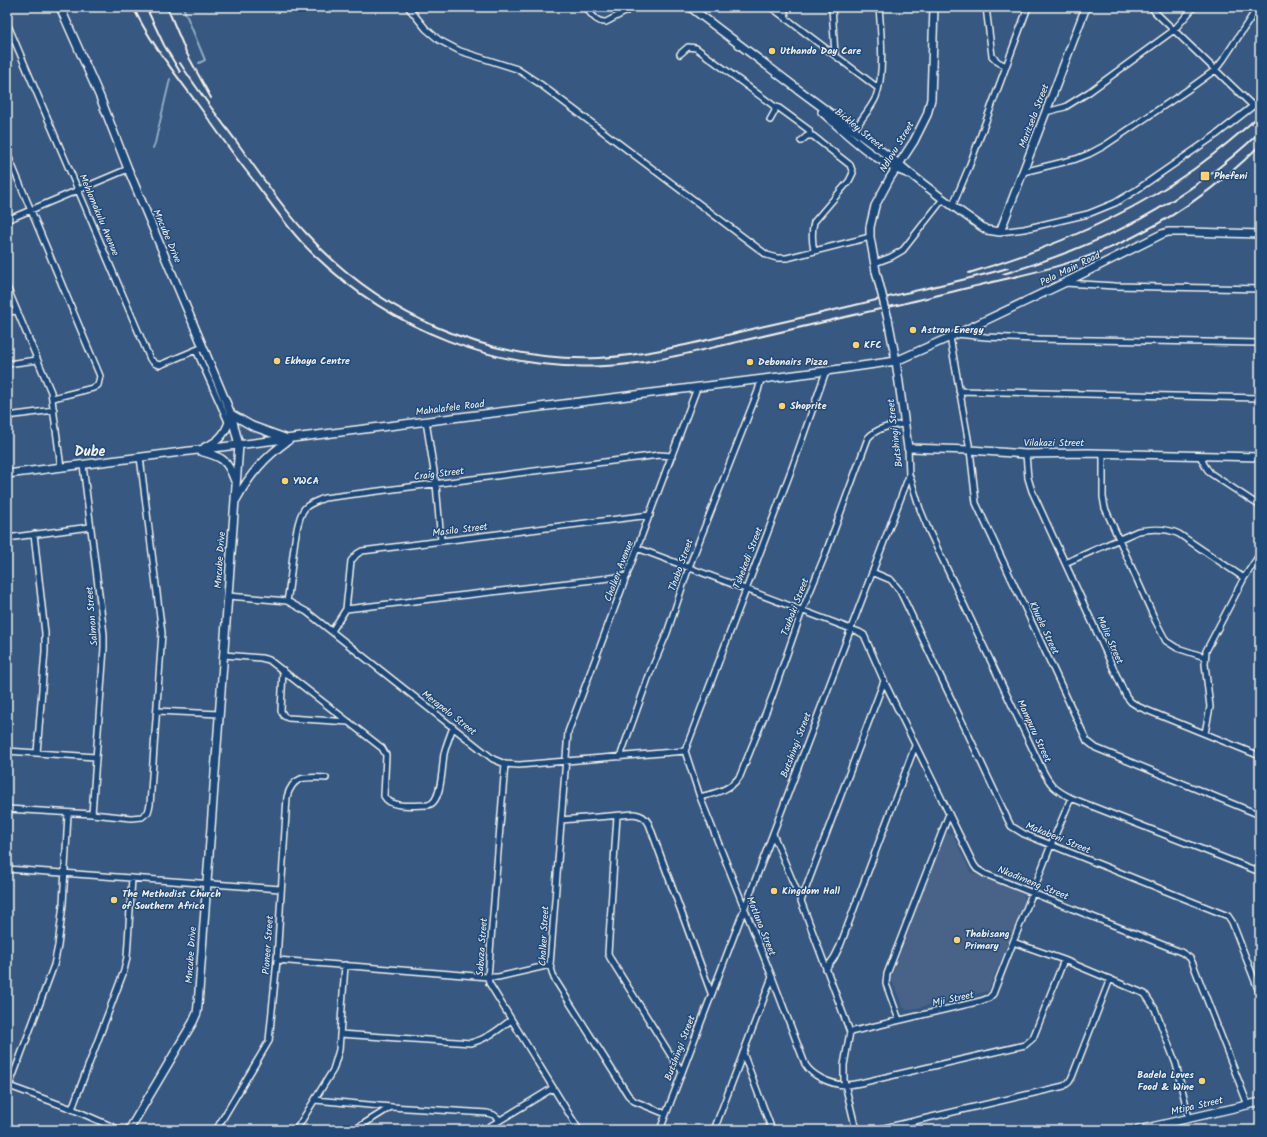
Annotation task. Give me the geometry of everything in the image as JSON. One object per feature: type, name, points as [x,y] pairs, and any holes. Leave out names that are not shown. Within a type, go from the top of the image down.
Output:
[{"type":"street","name":"Mncube Drive","points":[[60,7],[100,97],[199,348],[231,414],[239,445],[197,1013],[184,1038],[129,1130]]},
{"type":"street","points":[[408,7],[426,29],[439,40],[460,52],[517,69],[540,84],[767,255],[777,258],[788,258],[870,237]]},
{"type":"street","points":[[585,7],[598,21],[602,23],[627,11],[631,7]]},
{"type":"street","name":"Bickley Street","points":[[690,7],[854,130],[897,167]]},
{"type":"street","points":[[771,7],[878,88]]},
{"type":"street","points":[[784,7],[786,18]]},
{"type":"street","points":[[832,7],[835,55]]},
{"type":"street","points":[[854,130],[876,98],[881,52],[879,7]]},
{"type":"street","name":"Ndlovu Street","points":[[888,319],[876,271],[870,237],[870,227],[874,206],[914,141],[927,115],[930,103],[934,7]]},
{"type":"street","points":[[986,7],[992,56],[998,62],[1006,66]]},
{"type":"street","points":[[953,205],[969,167],[1028,7]]},
{"type":"street","name":"Maritsela Street","points":[[1000,232],[1086,7]]},
{"type":"street","points":[[1151,7],[1253,106]]},
{"type":"street","points":[[1046,112],[1065,107],[1089,92],[1174,30],[1194,7]]},
{"type":"street","points":[[1023,172],[1076,160],[1104,146],[1186,91],[1215,70],[1258,7]]},
{"type":"street","name":"Mehlomakulu Avenue","points":[[7,23],[150,359],[156,364],[160,365],[199,348]]},
{"type":"street","points":[[680,54],[688,47],[696,48],[809,130],[810,135],[850,165],[853,173],[849,181],[814,222],[811,238],[814,251]]},
{"type":"street","name":"Bickley Street","points":[[799,90],[851,137],[912,175],[982,227],[988,230],[1000,232]]},
{"type":"street","points":[[1000,232],[1024,229],[1088,214],[1115,203],[1135,191],[1216,134],[1260,99]]},
{"type":"street","points":[[770,120],[775,111],[774,106]]},
{"type":"street","points":[[801,141],[803,138],[810,135]]},
{"type":"street","points":[[7,153],[100,376],[100,382],[93,388],[53,398]]},
{"type":"street","points":[[7,220],[128,169]]},
{"type":"street","points":[[875,263],[891,257],[903,250],[943,199]]},
{"type":"street","name":"Pela Main Road","points":[[896,360],[954,336],[1064,283],[1156,236],[1168,232],[1260,234]]},
{"type":"street","points":[[1064,283],[1115,286],[1260,289]]},
{"type":"street","points":[[7,287],[37,360],[50,386],[53,398],[61,468]]},
{"type":"street","points":[[7,312],[17,311]]},
{"type":"street","name":"Butshingi Street","points":[[660,1130],[872,572],[910,476],[908,448],[896,360],[888,319]]},
{"type":"street","points":[[954,336],[1260,343]]},
{"type":"street","name":"Khuele Street","points":[[954,336],[959,391],[970,450],[976,503],[1087,741],[1096,748],[1260,814]]},
{"type":"street","points":[[199,348],[229,424]]},
{"type":"street","points":[[7,364],[37,360]]},
{"type":"street","name":"Mahalafele Road","points":[[7,474],[697,388],[896,360]]},
{"type":"street","name":"Tshekedi Street","points":[[685,751],[792,468],[826,371]]},
{"type":"street","name":"Thabo Street","points":[[620,757],[667,633],[689,568],[758,391],[761,379]]},
{"type":"street","name":"Chalker Avenue","points":[[565,762],[569,727],[638,548],[697,388]]},
{"type":"street","points":[[959,391],[1260,398]]},
{"type":"street","points":[[7,416],[54,410]]},
{"type":"street","points":[[196,450],[212,444],[220,439],[229,424],[231,414],[271,434],[289,439]]},
{"type":"street","points":[[426,421],[436,484],[441,541]]},
{"type":"street","name":"Tsubaki Street","points":[[700,797],[734,784],[740,776],[772,697],[802,611],[825,555],[868,438],[882,428],[904,424]]},
{"type":"street","points":[[234,504],[244,485],[257,467],[272,452],[289,439]]},
{"type":"street","name":"Vilakazi Street","points":[[908,448],[1026,454],[1260,457]]},
{"type":"street","points":[[196,450],[222,459],[230,467],[235,483]]},
{"type":"street","name":"Malie Street","points":[[1026,454],[1028,478],[1032,491],[1122,688],[1131,702],[1139,707],[1260,756]]},
{"type":"street","points":[[1103,454],[1103,502],[1156,622],[1166,641],[1178,648],[1205,657]]},
{"type":"street","name":"Craig Street","points":[[288,601],[298,527],[301,516],[306,506],[324,498],[659,455],[672,456]]},
{"type":"street","points":[[1200,456],[1210,473],[1260,506]]},
{"type":"street","points":[[7,809],[131,818],[139,818],[148,812],[150,805],[162,633],[140,457]]},
{"type":"street","name":"Salmon Street","points":[[83,465],[104,634],[92,814]]},
{"type":"street","name":"Mampuru Street","points":[[910,476],[929,532],[1050,785],[1071,798],[1260,872]]},
{"type":"street","name":"Masilo Street","points":[[332,631],[346,609],[351,561],[362,551],[650,515]]},
{"type":"street","points":[[7,538],[90,527]]},
{"type":"street","points":[[1065,563],[1138,531],[1146,530],[1174,532],[1244,578]]},
{"type":"street","points":[[34,534],[45,633],[37,753]]},
{"type":"street","name":"Nkadimeng Street","points":[[638,548],[864,635],[915,746],[977,869],[985,874],[1181,952],[1190,958],[1248,1105]]},
{"type":"street","points":[[1205,734],[1210,707],[1205,657],[1208,645],[1244,578],[1260,554]]},
{"type":"street","name":"Makabeni Street","points":[[872,572],[891,580],[900,591],[1011,826],[1051,845],[1228,916],[1232,922],[1260,994]]},
{"type":"street","points":[[346,609],[627,576]]},
{"type":"street","name":"Merapelo Street","points":[[228,596],[288,601],[307,612],[494,759],[505,764],[519,765],[565,762],[685,751]]},
{"type":"street","points":[[224,655],[269,660],[382,748],[386,755],[384,796],[386,800],[395,804],[428,805],[434,802],[439,790],[444,753],[453,727]]},
{"type":"street","points":[[283,670],[281,711],[284,716],[288,718],[349,722]]},
{"type":"street","points":[[801,901],[884,681]]},
{"type":"street","points":[[157,711],[219,714]]},
{"type":"street","points":[[826,969],[840,946],[915,746]]},
{"type":"street","points":[[7,751],[95,757]]},
{"type":"street","name":"Motlana Street","points":[[685,751],[700,797],[807,1068],[815,1075],[831,1082],[844,1085]]},
{"type":"street","name":"Chalker Street","points":[[565,762],[550,965],[554,978],[628,1095],[634,1101],[666,1114]]},
{"type":"street","name":"Sabuza Street","points":[[505,764],[488,977],[489,983],[579,1130]]},
{"type":"street","name":"Pioneer Street","points":[[216,1130],[269,1041],[277,960],[287,804],[290,788],[294,783],[301,779],[326,778]]},
{"type":"street","name":"Mji Street","points":[[850,1032],[982,1002],[989,998],[995,989],[1051,845],[1071,798]]},
{"type":"street","points":[[7,1092],[54,965],[63,904],[68,814]]},
{"type":"street","points":[[899,1020],[886,984],[886,974],[949,814]]},
{"type":"street","points":[[561,820],[639,815],[646,819],[712,993]]},
{"type":"street","points":[[617,816],[608,953],[682,1072]]},
{"type":"street","points":[[773,834],[801,901],[850,1032],[843,1072],[844,1085],[856,1130]]},
{"type":"street","points":[[7,869],[281,889]]},
{"type":"street","points":[[72,1109],[124,971],[127,957],[132,878]]},
{"type":"street","points":[[1013,942],[1064,960],[1145,994],[1155,1009],[1176,1064],[1189,1118]]},
{"type":"street","points":[[277,960],[488,977],[503,976],[550,965]]},
{"type":"street","points":[[844,1085],[860,1083],[1025,1044],[1033,1038],[1064,960]]},
{"type":"street","points":[[296,1130],[337,1061],[345,965]]},
{"type":"street","points":[[714,1130],[772,977]]},
{"type":"street","points":[[876,1130],[1064,1086],[1072,1077],[1110,979]]},
{"type":"street","points":[[340,1034],[471,1042],[481,1040],[494,1033],[511,1020]]},
{"type":"street","points":[[743,1053],[772,1130]]},
{"type":"street","points":[[9,1086],[72,1109],[120,1130]]},
{"type":"street","points":[[484,1130],[552,1088]]},
{"type":"street","points":[[315,1100],[391,1107],[487,1113],[494,1115],[500,1120]]},
{"type":"street","name":"Mtipa Street","points":[[1138,1130],[1260,1102]]},
{"type":"street","points":[[354,1130],[391,1107]]},
{"type":"shaded area","name":"Thabisang Primary","points":[[952,833],[970,872],[1023,894],[1025,901],[988,991],[907,1010],[903,1007],[891,978],[945,834]]},
{"type":"waterway","points":[[183,7],[205,60],[199,63]]},
{"type":"waterway","points":[[153,148],[170,79]]},
{"type":"railway","points":[[133,7],[162,56],[234,155],[287,225],[314,255],[344,282],[377,305],[412,325],[448,341],[486,353],[525,362],[565,366],[605,366],[655,360],[906,303],[1055,267],[1098,253],[1153,227],[1209,190],[1227,176],[1260,145]]},
{"type":"railway","points":[[146,7],[164,45],[180,72]]},
{"type":"railway","points":[[167,7],[186,52],[211,98]]},
{"type":"railway","points":[[180,63],[288,212],[306,233],[335,262],[367,288],[402,310],[438,328],[477,342],[516,352],[557,357],[598,358],[663,350],[1008,268]]},
{"type":"railway","points":[[969,273],[999,264],[1057,242],[1114,217],[1168,186],[1194,169],[1228,143],[1260,115]]},
{"type":"railway","points":[[1003,274],[1074,250],[1140,219],[1171,201],[1202,180],[1231,158],[1260,132]]},
{"type":"place","name":"Uthando Day Care","points":[[772,51]]},
{"type":"place","name":"Phefeni","points":[[1205,176]]},
{"type":"place","name":"Astron Energy","points":[[913,330]]},
{"type":"place","name":"KFC","points":[[856,345]]},
{"type":"place","name":"Ekhaya Centre","points":[[277,361]]},
{"type":"place","name":"Debonairs Pizza","points":[[750,362]]},
{"type":"place","name":"Shoprite","points":[[782,406]]},
{"type":"place","name":"YWCA","points":[[285,481]]},
{"type":"place","name":"Kingdom Hall","points":[[774,891]]},
{"type":"place","name":"The Methodist Church of Southern Africa","points":[[114,900]]},
{"type":"place","name":"Thabisang Primary","points":[[957,940]]},
{"type":"place","name":"Badela Loves Food & Wine","points":[[1202,1081]]},
{"type":"district","name":"Dube","points":[[90,452]]}]
